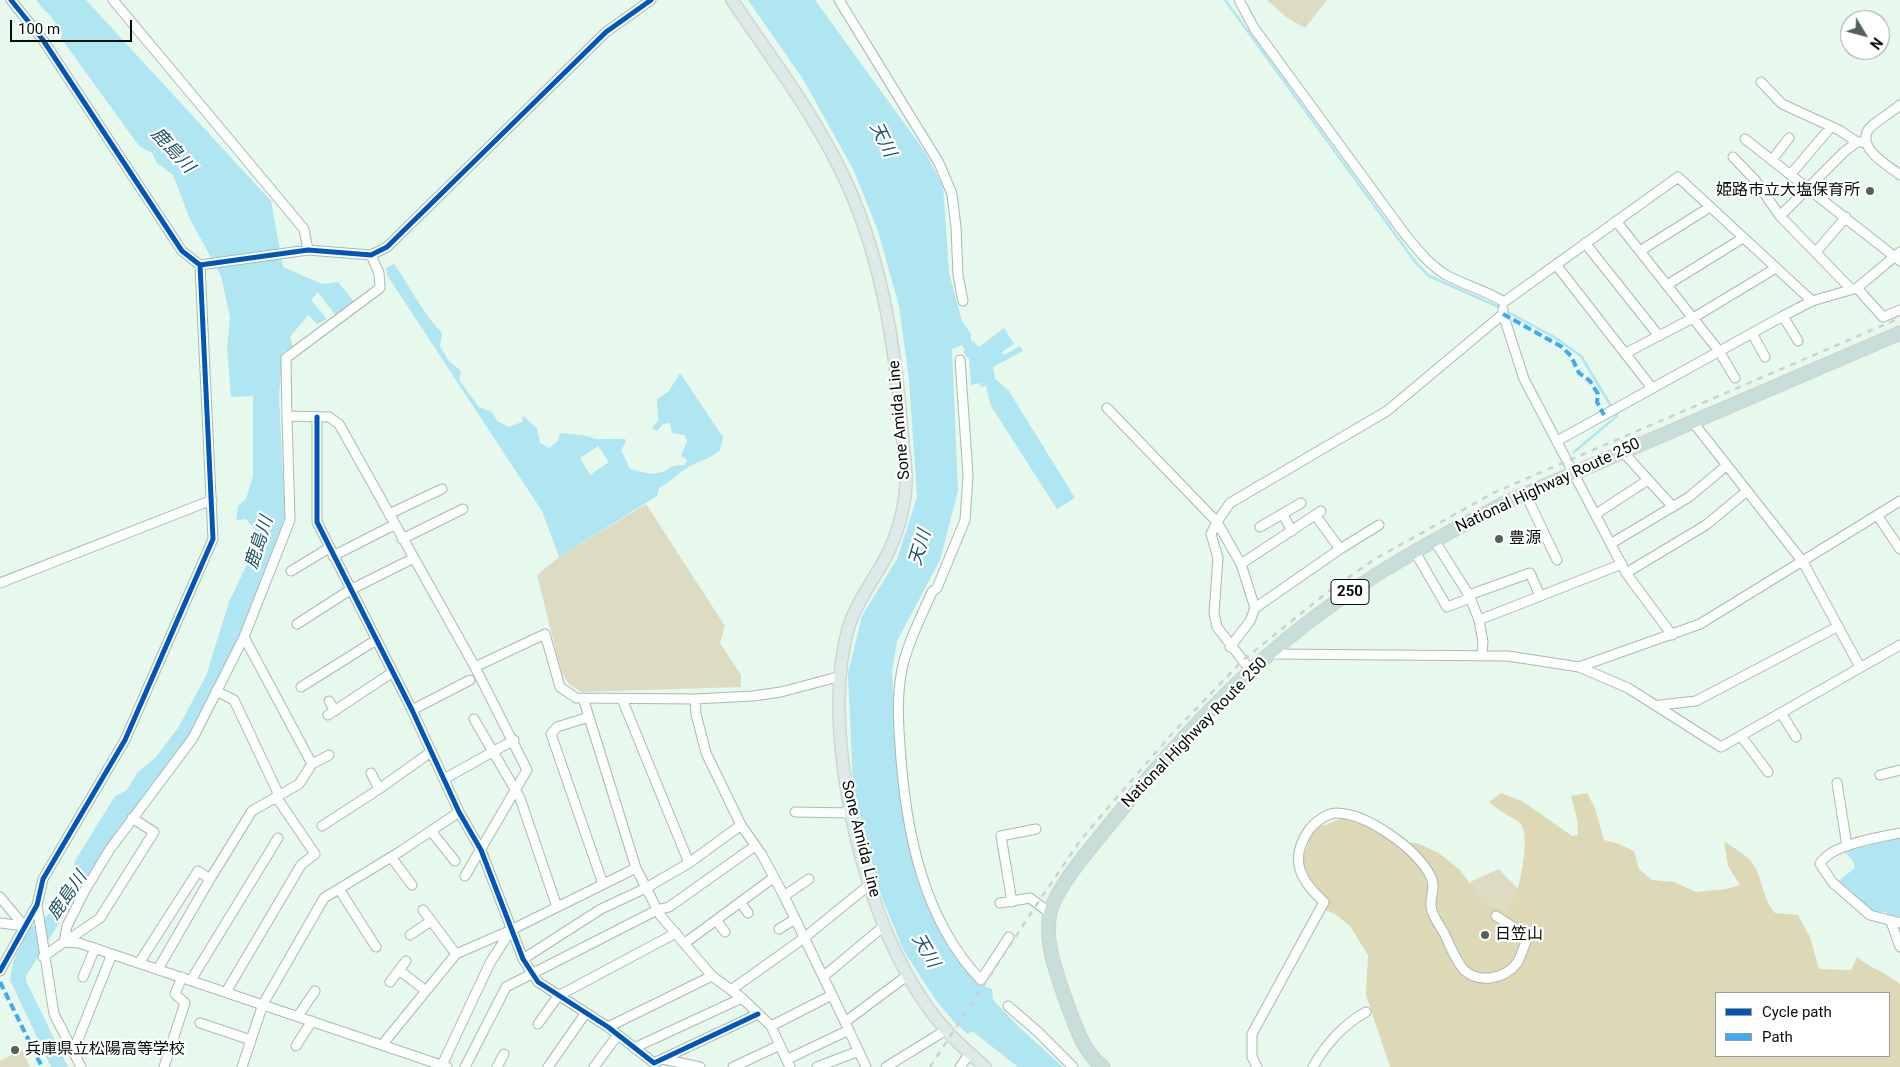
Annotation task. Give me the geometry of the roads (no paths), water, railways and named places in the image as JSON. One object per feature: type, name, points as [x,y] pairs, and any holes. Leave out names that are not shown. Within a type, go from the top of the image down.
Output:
[{"type":"highway","name":"National Highway Route 250","points":[[1103,1067],[1089,1052],[1078,1031],[1054,967],[1049,938],[1050,913],[1057,898],[1086,854],[1124,806],[1191,732],[1251,670],[1347,594],[1434,540],[1574,472],[1899,336]]},
{"type":"main road","name":"Sone Amida Line","points":[[732,0],[799,96],[850,192],[879,281],[894,354],[906,484],[898,527],[887,554],[854,611],[848,631],[841,676],[842,754],[851,813],[870,886],[884,926],[908,975],[946,1030],[985,1067]]},
{"type":"street","points":[[11,0],[43,40],[182,251],[200,265],[308,250],[371,256],[387,247],[606,32],[651,0]]},
{"type":"street","points":[[113,0],[304,229],[308,250]]},
{"type":"street","points":[[840,0],[939,163],[952,194],[956,227],[958,275],[963,301]]},
{"type":"street","points":[[1239,0],[1259,36],[1404,233],[1424,257],[1446,275],[1491,294],[1504,302]]},
{"type":"street","points":[[1761,82],[1782,104],[1861,142],[1900,175]]},
{"type":"street","points":[[1780,216],[1829,165],[1861,142],[1868,130],[1900,106]]},
{"type":"street","points":[[1791,174],[1830,128]]},
{"type":"street","points":[[1772,160],[1789,138]]},
{"type":"street","points":[[1557,441],[1812,301],[1854,288],[1899,257],[1745,139]]},
{"type":"street","points":[[1733,157],[1755,180],[1780,216],[1883,317],[1900,310]]},
{"type":"street","points":[[1504,302],[1557,266],[1585,243],[1678,177],[1812,301]]},
{"type":"street","points":[[1640,251],[1710,207]]},
{"type":"street","points":[[1816,252],[1846,217]]},
{"type":"street","points":[[1616,221],[1719,351],[1734,378]]},
{"type":"street","points":[[1667,285],[1743,238]]},
{"type":"street","points":[[1585,243],[1659,336]]},
{"type":"street","points":[[64,942],[67,926],[84,892],[132,818],[194,738],[244,637],[290,520],[286,358],[380,288],[379,273],[371,256]]},
{"type":"street","points":[[1,966],[37,905],[43,879],[124,740],[213,539],[200,265]]},
{"type":"street","points":[[1557,266],[1652,388]]},
{"type":"street","points":[[1626,353],[1693,318],[1776,268]]},
{"type":"street","points":[[1504,302],[1503,314],[1524,379],[1624,568],[1672,635]]},
{"type":"street","points":[[1251,670],[1230,647],[1217,627],[1214,613],[1218,558],[1211,534],[1216,522],[1230,503],[1387,411],[1503,314]]},
{"type":"street","points":[[1783,316],[1798,341]]},
{"type":"street","points":[[1752,333],[1765,357]]},
{"type":"street","points":[[960,360],[968,475],[965,520],[937,588],[932,592],[909,643],[898,704],[902,778],[907,813],[925,887],[953,945],[966,964],[982,980],[1009,937]]},
{"type":"street","points":[[1107,408],[1216,522],[1241,564],[1255,608]]},
{"type":"street","points":[[287,416],[329,417],[339,424],[475,667],[514,740],[527,770],[465,876]]},
{"type":"street","points":[[317,417],[317,522],[412,710],[460,812],[481,850],[523,959],[538,982],[608,1028],[654,1062],[758,1014]]},
{"type":"street","points":[[1692,421],[1802,562],[1828,605],[1837,628],[1860,667]]},
{"type":"street","points":[[1623,452],[1674,507]]},
{"type":"street","points":[[1612,543],[1689,497],[1726,466]]},
{"type":"street","points":[[1596,514],[1648,480]]},
{"type":"street","points":[[388,514],[442,489]]},
{"type":"street","points":[[1479,620],[1540,596],[1624,568],[1706,525],[1747,491]]},
{"type":"street","points":[[1526,494],[1557,560]]},
{"type":"street","points":[[0,584],[212,500]]},
{"type":"street","points":[[1579,667],[1700,624],[1900,501]]},
{"type":"street","points":[[1260,527],[1301,504]]},
{"type":"street","points":[[402,539],[452,511],[463,510]]},
{"type":"street","points":[[1241,564],[1319,513],[1340,549]]},
{"type":"street","points":[[1283,514],[1292,531]]},
{"type":"street","points":[[1877,515],[1900,548]]},
{"type":"street","points":[[291,571],[394,525]]},
{"type":"street","points":[[1230,647],[1250,621],[1255,608],[1340,549],[1379,526]]},
{"type":"street","points":[[1434,540],[1470,596],[1479,620],[1483,642],[1482,655]]},
{"type":"street","points":[[1415,552],[1447,606],[1530,573],[1540,596]]},
{"type":"street","points":[[297,624],[350,590],[414,558]]},
{"type":"street","points":[[1658,707],[1660,705],[1696,700],[1837,628]]},
{"type":"street","points":[[475,667],[545,634],[560,687],[576,698],[622,699],[753,696],[781,692],[841,676]]},
{"type":"street","points":[[244,637],[312,764]]},
{"type":"street","points":[[301,687],[376,640]]},
{"type":"street","points":[[1270,654],[1508,656],[1579,667],[1628,688],[1721,748],[1900,644]]},
{"type":"street","points":[[329,701],[331,713],[357,701],[393,672]]},
{"type":"street","points":[[412,710],[470,680]]},
{"type":"street","points":[[216,691],[234,700],[277,790],[277,798],[314,854],[301,865],[263,937],[226,992]]},
{"type":"street","points":[[583,698],[636,868],[657,910],[712,976],[742,998],[771,1026],[789,1063],[847,1026],[908,975]]},
{"type":"street","points":[[695,698],[696,714],[706,753],[741,825],[784,896],[866,1067]]},
{"type":"street","points":[[622,699],[689,863]]},
{"type":"street","points":[[1781,713],[1796,737]]},
{"type":"street","points":[[589,717],[557,727],[551,734],[603,884]]},
{"type":"street","points":[[474,719],[520,798],[557,907]]},
{"type":"street","points":[[1741,736],[1768,772]]},
{"type":"street","points":[[444,779],[514,740]]},
{"type":"street","points":[[322,826],[341,808],[379,790],[431,752]]},
{"type":"street","points":[[158,969],[252,811],[299,784],[312,764],[329,755]]},
{"type":"street","points":[[1880,774],[1900,770]]},
{"type":"street","points":[[371,773],[379,790]]},
{"type":"street","points":[[1837,783],[1847,846]]},
{"type":"street","points":[[242,1067],[263,1004],[324,898],[391,858],[460,812]]},
{"type":"street","points":[[795,812],[851,813]]},
{"type":"street","points":[[1257,1067],[1252,1057],[1252,1034],[1324,902],[1308,887],[1300,875],[1298,859],[1301,845],[1309,830],[1318,821],[1335,812],[1368,820],[1422,862],[1432,879],[1433,892],[1430,907],[1460,964],[1475,977],[1486,980],[1499,975],[1517,964],[1526,942],[1516,929],[1496,916]]},
{"type":"street","points":[[43,957],[100,918],[154,832],[132,818]]},
{"type":"street","points":[[523,959],[600,909],[646,888],[689,863],[741,825]]},
{"type":"street","points":[[1012,902],[1000,836],[1036,828]]},
{"type":"street","points":[[431,831],[455,861]]},
{"type":"street","points":[[1900,833],[1847,846],[1823,859],[1820,864],[1822,870],[1833,883],[1870,915],[1895,922],[1900,947]]},
{"type":"street","points":[[164,1067],[185,1003],[175,994],[278,838]]},
{"type":"street","points":[[465,1067],[506,987],[657,910],[670,907],[755,846]]},
{"type":"street","points":[[391,858],[412,885]]},
{"type":"street","points":[[382,1045],[456,954],[511,930],[636,868]]},
{"type":"street","points":[[139,963],[198,871],[210,880]]},
{"type":"street","points":[[685,943],[774,878]]},
{"type":"street","points":[[784,896],[809,880]]},
{"type":"street","points":[[731,990],[804,938],[870,886]]},
{"type":"street","points":[[339,889],[376,947]]},
{"type":"street","points":[[0,897],[24,926]]},
{"type":"street","points":[[1000,903],[1030,898],[1050,913]]},
{"type":"street","points":[[741,903],[748,913]]},
{"type":"street","points":[[37,905],[43,957],[54,1014],[81,1067]]},
{"type":"street","points":[[423,910],[456,954]]},
{"type":"street","points":[[779,929],[795,919]]},
{"type":"street","points":[[716,920],[725,932]]},
{"type":"street","points":[[410,935],[431,921]]},
{"type":"street","points":[[0,923],[24,926]]},
{"type":"street","points":[[824,976],[884,926]]},
{"type":"street","points":[[64,942],[79,943],[263,1004],[382,1045],[418,1063],[445,1066],[490,963],[511,930]]},
{"type":"street","points":[[538,1024],[558,996],[676,933]]},
{"type":"street","points":[[83,977],[94,948]]},
{"type":"street","points":[[73,1052],[112,954]]},
{"type":"street","points":[[390,982],[406,961]]},
{"type":"street","points":[[399,970],[426,991]]},
{"type":"street","points":[[608,1028],[712,976]]},
{"type":"street","points":[[298,1016],[315,992]]},
{"type":"street","points":[[771,1026],[832,995]]},
{"type":"street","points":[[634,1048],[742,998]]},
{"type":"street","points":[[1008,1006],[1037,1031],[1073,1067]]},
{"type":"street","points":[[1313,1067],[1337,1035],[1355,1018],[1366,1012]]},
{"type":"street","points":[[548,1067],[585,1014]]},
{"type":"street","points":[[296,1046],[312,1021]]},
{"type":"street","points":[[200,1022],[251,1040]]},
{"type":"street","points":[[887,1067],[946,1030]]},
{"type":"street","points":[[594,1067],[617,1036]]},
{"type":"street","points":[[734,1067],[780,1045]]},
{"type":"street","points":[[817,1067],[859,1051]]},
{"type":"street","points":[[960,1067],[970,1053]]},
{"type":"street","points":[[497,1067],[504,1054]]},
{"type":"street","points":[[661,1059],[700,1067]]},
{"type":"water","points":[[36,0],[86,0],[271,201],[283,267],[322,284],[338,282],[356,304],[336,316],[318,292],[311,300],[327,319],[317,324],[308,315],[290,337],[293,347],[283,352],[279,395],[285,517],[242,634],[187,741],[116,833],[26,976],[26,981],[68,1067],[51,1067],[10,980],[13,962],[29,928],[47,916],[69,887],[75,861],[115,796],[127,790],[137,773],[156,757],[178,728],[206,676],[229,602],[249,560],[249,541],[258,534],[246,519],[236,520],[238,506],[246,499],[253,476],[253,396],[231,397],[227,349],[230,317],[221,276],[190,219],[173,175],[157,163],[152,153],[139,146],[61,38],[63,21],[54,10],[46,12]]},
{"type":"water","name":"天川","points":[[748,0],[815,0],[925,152],[943,186],[949,273],[962,321],[971,334],[971,340],[979,347],[1004,328],[1014,344],[1002,352],[1004,355],[1020,346],[1023,351],[993,367],[995,379],[1009,391],[1075,498],[1057,509],[991,406],[986,386],[981,387],[980,383],[971,385],[969,359],[963,352],[965,350],[962,345],[952,349],[958,491],[940,560],[897,641],[892,671],[898,785],[917,879],[927,906],[948,947],[979,985],[992,989],[993,1000],[1020,1028],[1063,1067],[1018,1067],[972,1031],[968,1034],[954,1022],[935,999],[904,951],[880,893],[853,788],[848,673],[862,616],[897,559],[917,497],[909,380],[899,306],[878,231],[854,171],[803,79]]},
{"type":"water","points":[[394,264],[423,309],[442,333],[440,346],[449,361],[461,371],[459,380],[479,407],[492,412],[497,421],[509,427],[522,422],[523,416],[537,428],[540,443],[549,448],[558,441],[560,433],[583,435],[596,439],[625,439],[626,442],[621,450],[630,469],[650,474],[663,472],[673,466],[684,465],[688,460],[681,456],[687,441],[685,435],[672,433],[670,423],[663,424],[657,431],[652,429],[658,420],[657,399],[669,391],[680,373],[723,437],[720,450],[688,467],[659,488],[657,496],[559,557],[542,511],[387,275],[386,268]],"holes":[[[598,446],[609,462],[590,475],[580,458]]]},
{"type":"water","points":[[1900,835],[1900,919],[1894,918],[1885,912],[1872,911],[1837,882],[1855,868],[1853,861],[1845,852],[1846,849]]},
{"type":"waterway","name":"鹿島川","points":[[47,0],[75,36]]},
{"type":"waterway","points":[[1225,0],[1416,263],[1429,276],[1501,308]]},
{"type":"waterway","points":[[1506,311],[1554,337],[1581,356],[1617,416],[1574,452]]},
{"type":"railway","points":[[930,1067],[1080,841],[1171,735],[1242,661],[1330,590],[1375,559],[1493,493],[1900,318]]},
{"type":"place","name":"姫路市立大塩保育所","points":[[1870,191]]},
{"type":"place","name":"豊源","points":[[1499,539]]},
{"type":"place","name":"日笠山","points":[[1485,935]]},
{"type":"place","name":"兵庫県立松陽高等学校","points":[[15,1050]]}]
